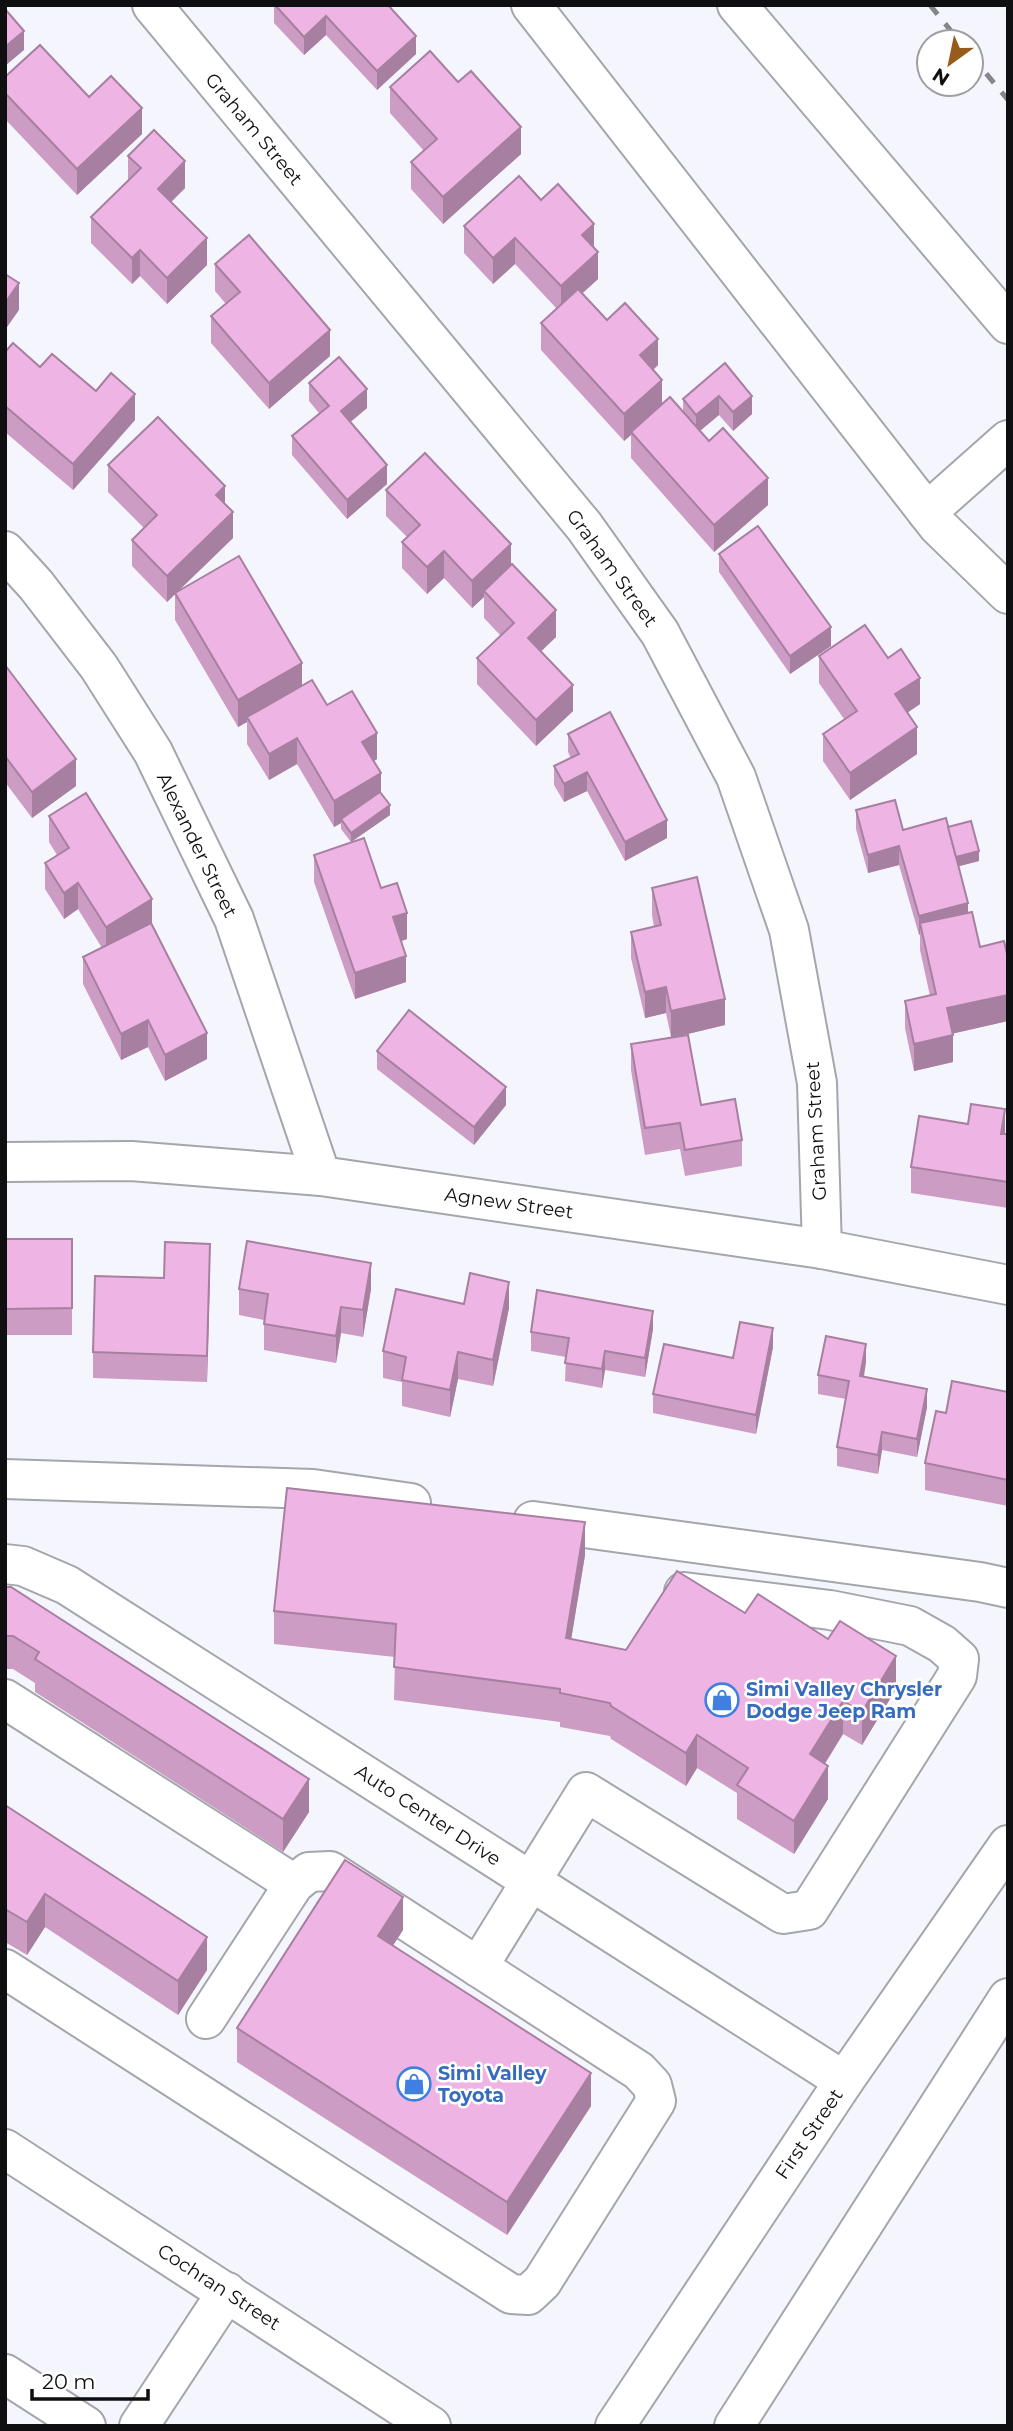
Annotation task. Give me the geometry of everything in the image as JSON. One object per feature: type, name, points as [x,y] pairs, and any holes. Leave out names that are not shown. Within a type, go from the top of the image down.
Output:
[{"type":"street","name":"Graham Street","points":[[152,5],[584,526],[660,633],[736,777],[789,930],[817,1083],[822,1249]]},
{"type":"street","points":[[531,5],[938,526],[1008,594]]},
{"type":"street","points":[[737,5],[1008,324]]},
{"type":"street","points":[[927,512],[1008,440]]},
{"type":"street","name":"Alexander Street","points":[[5,551],[36,584],[99,667],[153,752],[234,919],[321,1176]]},
{"type":"street","points":[[1008,602],[1005,614],[1008,618]]},
{"type":"street","name":"Agnew Street","points":[[5,1162],[131,1161],[321,1176],[822,1249],[1008,1285]]},
{"type":"street","points":[[5,1479],[313,1489],[450,1509]]},
{"type":"street","points":[[505,1516],[980,1581],[1008,1588]]},
{"type":"street","name":"Auto Center Drive","points":[[5,1564],[23,1566],[67,1585],[844,2081]]},
{"type":"street","points":[[478,1967],[586,1793],[783,1914],[809,1910],[957,1676],[959,1658],[942,1644],[910,1626],[830,1609],[684,1592]]},
{"type":"street","points":[[5,1699],[294,1884]]},
{"type":"street","name":"First Street","points":[[615,2426],[844,2081],[1008,1845]]},
{"type":"street","points":[[5,1969],[511,2294],[528,2295],[542,2282],[656,2101],[652,2085],[639,2071],[330,1871],[309,1872],[294,1884],[206,2019]]},
{"type":"street","points":[[734,2426],[1008,1998]]},
{"type":"street","name":"Cochran Street","points":[[5,2148],[431,2426]]},
{"type":"street","points":[[141,2425],[227,2292]]},
{"type":"street","points":[[5,2374],[86,2426]]},
{"type":"street","points":[[5,2393],[55,2426]]},
{"type":"building","points":[[275,5],[388,5],[416,36],[377,71],[326,16],[304,37]]},
{"type":"building","points":[[5,9],[24,31],[5,47]]},
{"type":"building","points":[[40,45],[89,97],[111,76],[142,108],[77,169],[5,93],[5,77]]},
{"type":"building","points":[[430,51],[458,82],[471,71],[521,127],[443,197],[411,162],[437,139],[390,87]]},
{"type":"building","points":[[154,130],[185,161],[158,189],[207,238],[167,278],[140,250],[132,258],[91,217],[141,168],[128,156]]},
{"type":"building","points":[[519,176],[541,200],[558,184],[594,224],[582,235],[598,252],[561,286],[515,238],[493,258],[464,226]]},
{"type":"building","points":[[249,235],[330,330],[269,383],[211,316],[240,292],[215,264]]},
{"type":"building","points":[[5,274],[19,283],[5,303]]},
{"type":"building","points":[[578,289],[607,320],[625,303],[658,339],[640,355],[662,380],[624,414],[541,323]]},
{"type":"building","points":[[13,343],[40,367],[52,354],[96,391],[111,373],[135,394],[73,464],[5,406],[5,352]]},
{"type":"building","points":[[339,357],[367,389],[341,411],[387,465],[347,500],[292,436],[329,406],[309,383]]},
{"type":"building","points":[[725,363],[752,396],[733,412],[719,396],[696,415],[683,399]]},
{"type":"building","points":[[670,397],[709,441],[723,428],[768,478],[714,525],[631,432]]},
{"type":"building","points":[[158,417],[225,486],[216,495],[233,512],[167,576],[132,540],[157,515],[108,465]]},
{"type":"building","points":[[425,453],[511,544],[472,581],[444,551],[427,567],[402,542],[420,525],[386,490]]},
{"type":"building","points":[[758,526],[831,627],[790,656],[719,554]]},
{"type":"building","points":[[239,556],[302,663],[238,700],[175,593]]},
{"type":"building","points":[[512,564],[556,610],[528,638],[573,685],[536,720],[477,658],[514,623],[484,591]]},
{"type":"building","points":[[865,625],[888,658],[901,649],[920,678],[895,694],[917,727],[850,773],[823,734],[857,711],[819,656]]},
{"type":"building","points":[[5,665],[76,759],[32,792],[5,756]]},
{"type":"building","points":[[312,680],[327,705],[352,691],[377,733],[362,742],[381,773],[334,801],[297,738],[269,754],[247,717]]},
{"type":"building","points":[[610,712],[667,820],[625,842],[587,772],[564,784],[554,766],[579,754],[568,734]]},
{"type":"building","points":[[380,792],[390,805],[351,833],[341,819]]},
{"type":"building","points":[[86,793],[152,899],[106,927],[78,883],[64,893],[45,863],[69,848],[49,816]]},
{"type":"building","points":[[895,800],[903,830],[946,818],[968,903],[919,916],[899,846],[868,855],[856,810]]},
{"type":"building","points":[[971,821],[979,851],[956,857],[948,827]]},
{"type":"building","points":[[364,838],[381,888],[397,883],[407,913],[393,917],[406,956],[355,973],[314,855]]},
{"type":"building","points":[[697,877],[725,999],[671,1011],[666,987],[645,992],[631,932],[661,925],[652,888]]},
{"type":"building","points":[[972,912],[980,947],[1004,941],[1008,958],[1008,995],[947,1008],[953,1035],[914,1044],[905,1001],[936,994],[920,923]]},
{"type":"building","points":[[151,923],[207,1033],[165,1055],[148,1020],[121,1034],[83,957]]},
{"type":"building","points":[[409,1010],[506,1087],[474,1127],[377,1051]]},
{"type":"building","points":[[688,1035],[701,1105],[735,1099],[742,1140],[685,1150],[680,1123],[645,1128],[631,1044]]},
{"type":"building","points":[[971,1104],[1005,1109],[1001,1134],[1008,1134],[1008,1182],[911,1167],[919,1116],[968,1124]]},
{"type":"building","points":[[5,1239],[72,1239],[72,1308],[5,1309]]},
{"type":"building","points":[[247,1241],[371,1263],[363,1310],[341,1307],[336,1336],[264,1324],[268,1294],[239,1289]]},
{"type":"building","points":[[165,1242],[210,1244],[207,1356],[93,1352],[95,1276],[164,1278]]},
{"type":"building","points":[[470,1273],[509,1282],[493,1360],[458,1352],[450,1390],[402,1380],[406,1357],[383,1351],[396,1289],[464,1304]]},
{"type":"building","points":[[537,1290],[653,1311],[645,1358],[605,1351],[602,1369],[565,1363],[569,1338],[531,1332]]},
{"type":"building","points":[[740,1322],[773,1328],[756,1415],[653,1394],[664,1344],[733,1358]]},
{"type":"building","points":[[826,1336],[866,1344],[860,1376],[927,1389],[917,1439],[882,1432],[878,1455],[837,1447],[849,1381],[818,1375]]},
{"type":"building","points":[[952,1381],[1008,1392],[1008,1480],[925,1463],[936,1411],[946,1413]]},
{"type":"building","points":[[287,1488],[585,1522],[566,1638],[626,1650],[677,1571],[745,1613],[758,1594],[828,1639],[840,1621],[896,1656],[862,1712],[843,1701],[810,1754],[828,1766],[794,1821],[737,1785],[748,1768],[697,1735],[686,1753],[610,1703],[560,1693],[560,1689],[394,1667],[396,1624],[274,1611]]},
{"type":"building","points":[[5,1587],[11,1587],[309,1779],[283,1819],[35,1659],[39,1652],[13,1636],[5,1636]]},
{"type":"building","points":[[5,1805],[207,1937],[178,1981],[45,1894],[27,1922],[5,1909]]},
{"type":"building","name":"Simi Valley Toyota","points":[[345,1860],[403,1897],[378,1936],[591,2073],[507,2202],[237,2028]]},
{"type":"railway","points":[[930,5],[949,28]]},
{"type":"railway","points":[[985,72],[1008,100]]},
{"type":"place","name":"Simi Valley Chrysler Dodge Jeep Ram","points":[[722,1700]]},
{"type":"place","name":"Simi Valley Toyota","points":[[414,2084]]}]
